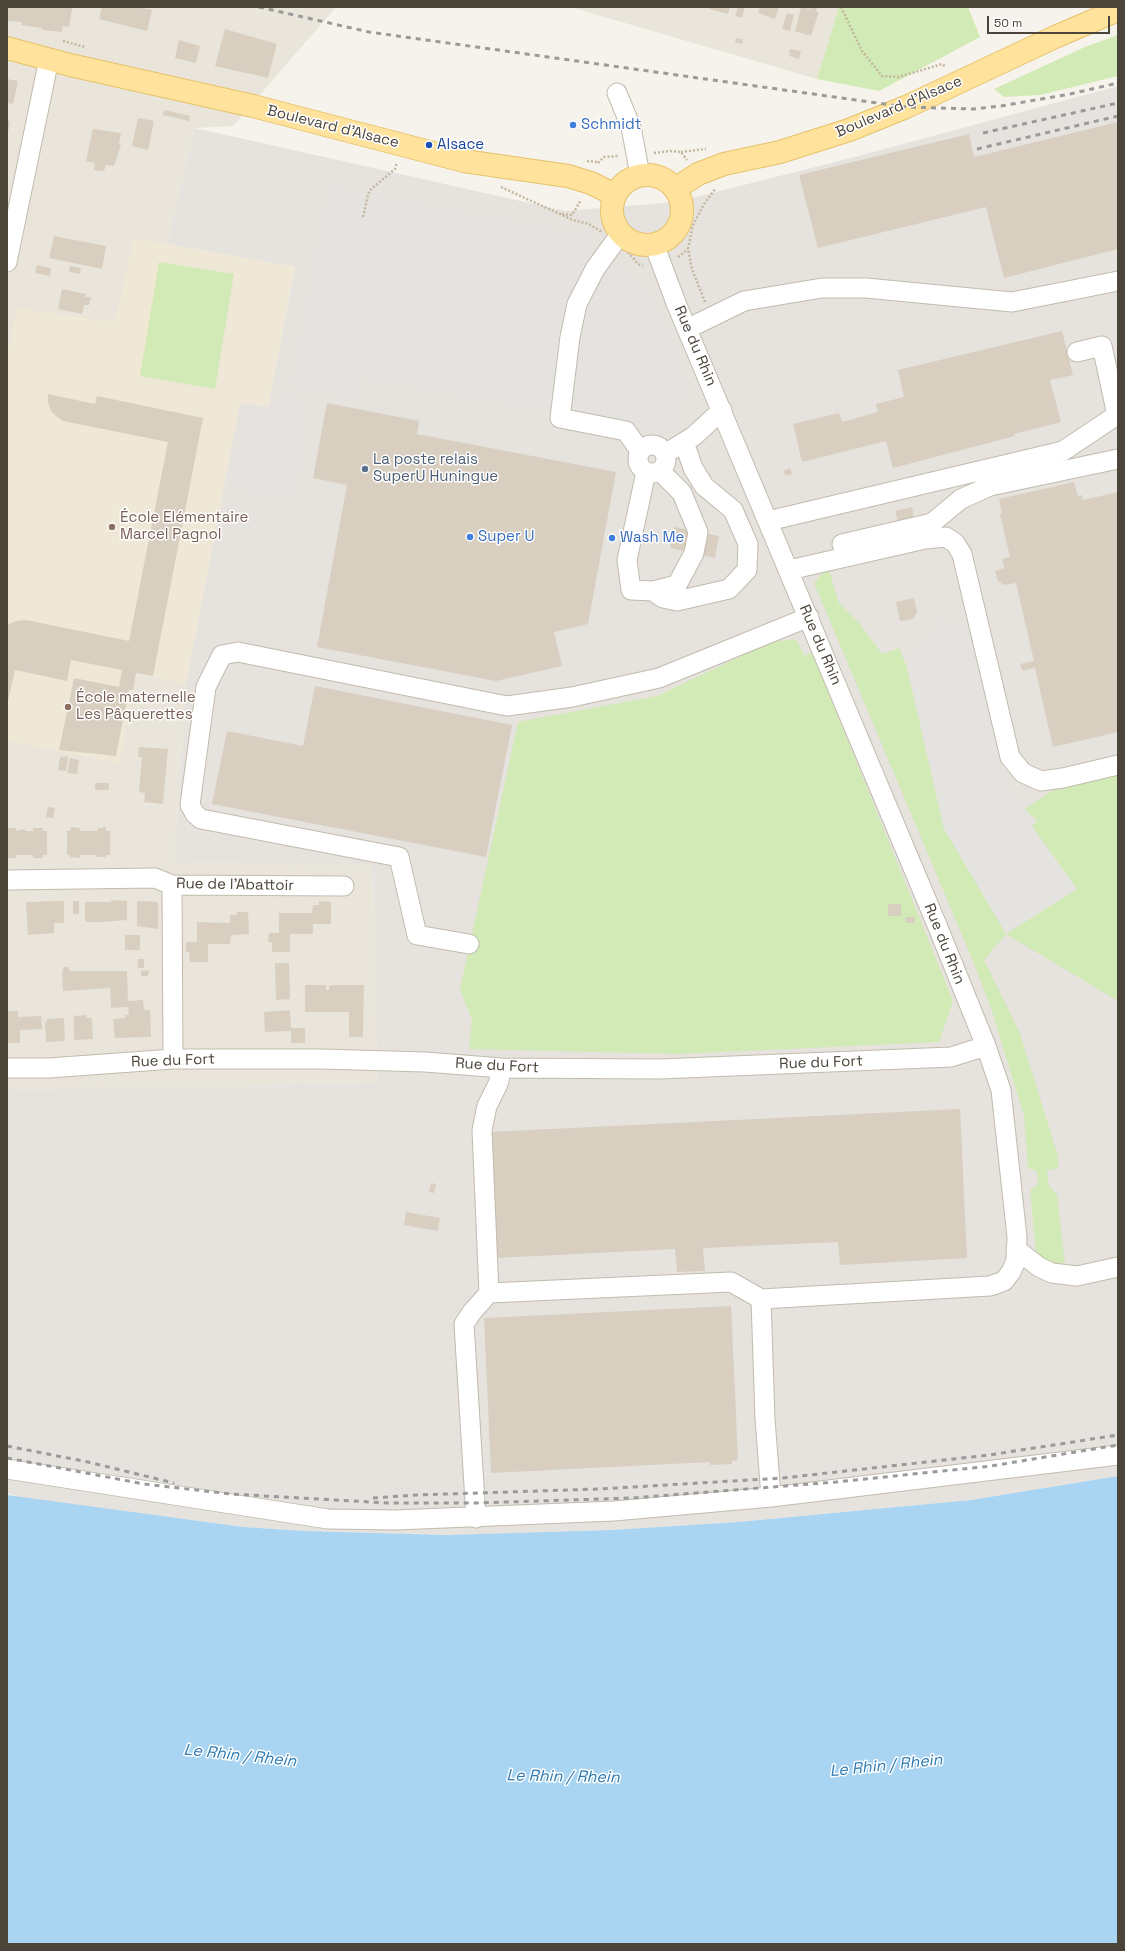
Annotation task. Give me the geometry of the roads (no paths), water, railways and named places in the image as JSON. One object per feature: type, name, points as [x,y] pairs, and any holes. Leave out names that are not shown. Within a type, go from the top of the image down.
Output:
[{"type":"main road","name":"Boulevard d'Alsace","points":[[675,189],[698,174],[724,164],[780,152],[835,135],[906,106],[1055,37],[1118,10]]},
{"type":"main road","name":"Boulevard d'Alsace","points":[[7,48],[253,106],[464,161],[568,176],[591,183],[615,195]]},
{"type":"main road","points":[[640,175],[660,177],[675,189],[680,199],[682,211],[680,222],[674,232],[665,240],[654,244],[636,243],[621,233],[615,225],[612,215],[612,205],[615,195],[621,186],[630,179],[640,175]]},
{"type":"street","points":[[7,262],[49,59]]},
{"type":"street","points":[[617,93],[631,127],[640,175]]},
{"type":"street","points":[[621,233],[595,269],[577,304],[570,337],[560,418],[626,431],[640,451]]},
{"type":"street","name":"Rue du Rhin","points":[[654,244],[687,329],[787,564],[986,1046],[1001,1090],[1017,1238],[1016,1261],[1011,1272],[1004,1281],[990,1286],[761,1299]]},
{"type":"street","points":[[687,329],[744,301],[822,288],[866,288],[1012,302],[1118,281]]},
{"type":"street","points":[[768,521],[1063,452],[1117,415],[1102,346],[1077,352]]},
{"type":"street","points":[[657,465],[682,493],[698,532],[694,553],[678,585],[653,591],[631,590],[627,560],[657,465],[660,446],[656,444],[646,445],[640,451],[638,460],[639,465],[657,465],[684,442],[694,436],[722,410]]},
{"type":"street","points":[[653,591],[663,598],[677,601],[729,589],[747,570],[748,544],[733,510],[704,486],[693,468],[684,442]]},
{"type":"street","points":[[787,564],[932,523],[961,499],[990,486],[1118,459]]},
{"type":"street","points":[[787,564],[925,539],[946,537],[955,543],[962,554],[1010,757],[1023,773],[1041,781],[1063,778],[1118,765]]},
{"type":"street","points":[[468,944],[417,935],[399,857],[201,819],[194,814],[190,805],[206,687],[222,655],[238,652],[507,706],[572,697],[659,678],[809,617]]},
{"type":"street","name":"Rue de l'Abattoir","points":[[7,880],[155,878],[172,886],[344,886]]},
{"type":"street","points":[[172,886],[173,1059]]},
{"type":"street","name":"Rue du Fort","points":[[7,1068],[49,1068],[173,1059],[330,1059],[425,1062],[502,1068],[660,1069],[951,1057],[986,1046]]},
{"type":"street","points":[[476,1518],[464,1324],[472,1312],[489,1293],[482,1130],[487,1106],[498,1084],[502,1068]]},
{"type":"street","points":[[1016,1249],[1039,1266],[1052,1273],[1077,1276],[1118,1267]]},
{"type":"street","points":[[489,1293],[731,1282],[761,1299],[765,1419],[771,1497]]},
{"type":"street","points":[[7,1470],[328,1519],[396,1520],[476,1518],[614,1511],[771,1497],[1118,1455]]},
{"type":"water","name":"Le Rhin / Rhein","points":[[1118,1476],[1118,1944],[7,1944],[7,1495],[243,1527],[304,1531],[446,1535],[612,1530],[738,1522],[971,1500]]},
{"type":"railway","points":[[259,7],[369,32],[906,107],[973,109],[1001,106],[1070,94],[1118,83]]},
{"type":"railway","points":[[983,133],[1118,103]]},
{"type":"railway","points":[[977,149],[1118,116]]},
{"type":"railway","points":[[373,1498],[416,1495],[599,1489],[783,1478],[989,1455],[1118,1435]]},
{"type":"railway","points":[[7,1458],[144,1484],[231,1494],[388,1503],[476,1503],[632,1498],[836,1482],[991,1466],[1118,1445]]},
{"type":"railway","points":[[7,1446],[88,1462],[174,1483]]},
{"type":"place","name":"Schmidt","points":[[573,125]]},
{"type":"place","name":"Alsace","points":[[429,145]]},
{"type":"place","name":"La poste relais SuperU Huningue","points":[[365,469]]},
{"type":"place","name":"École Elémentaire Marcel Pagnol","points":[[112,527]]},
{"type":"place","name":"Super U","points":[[470,537]]},
{"type":"place","name":"Wash Me","points":[[612,538]]},
{"type":"place","name":"École maternelle Les Pâquerettes","points":[[68,707]]}]
